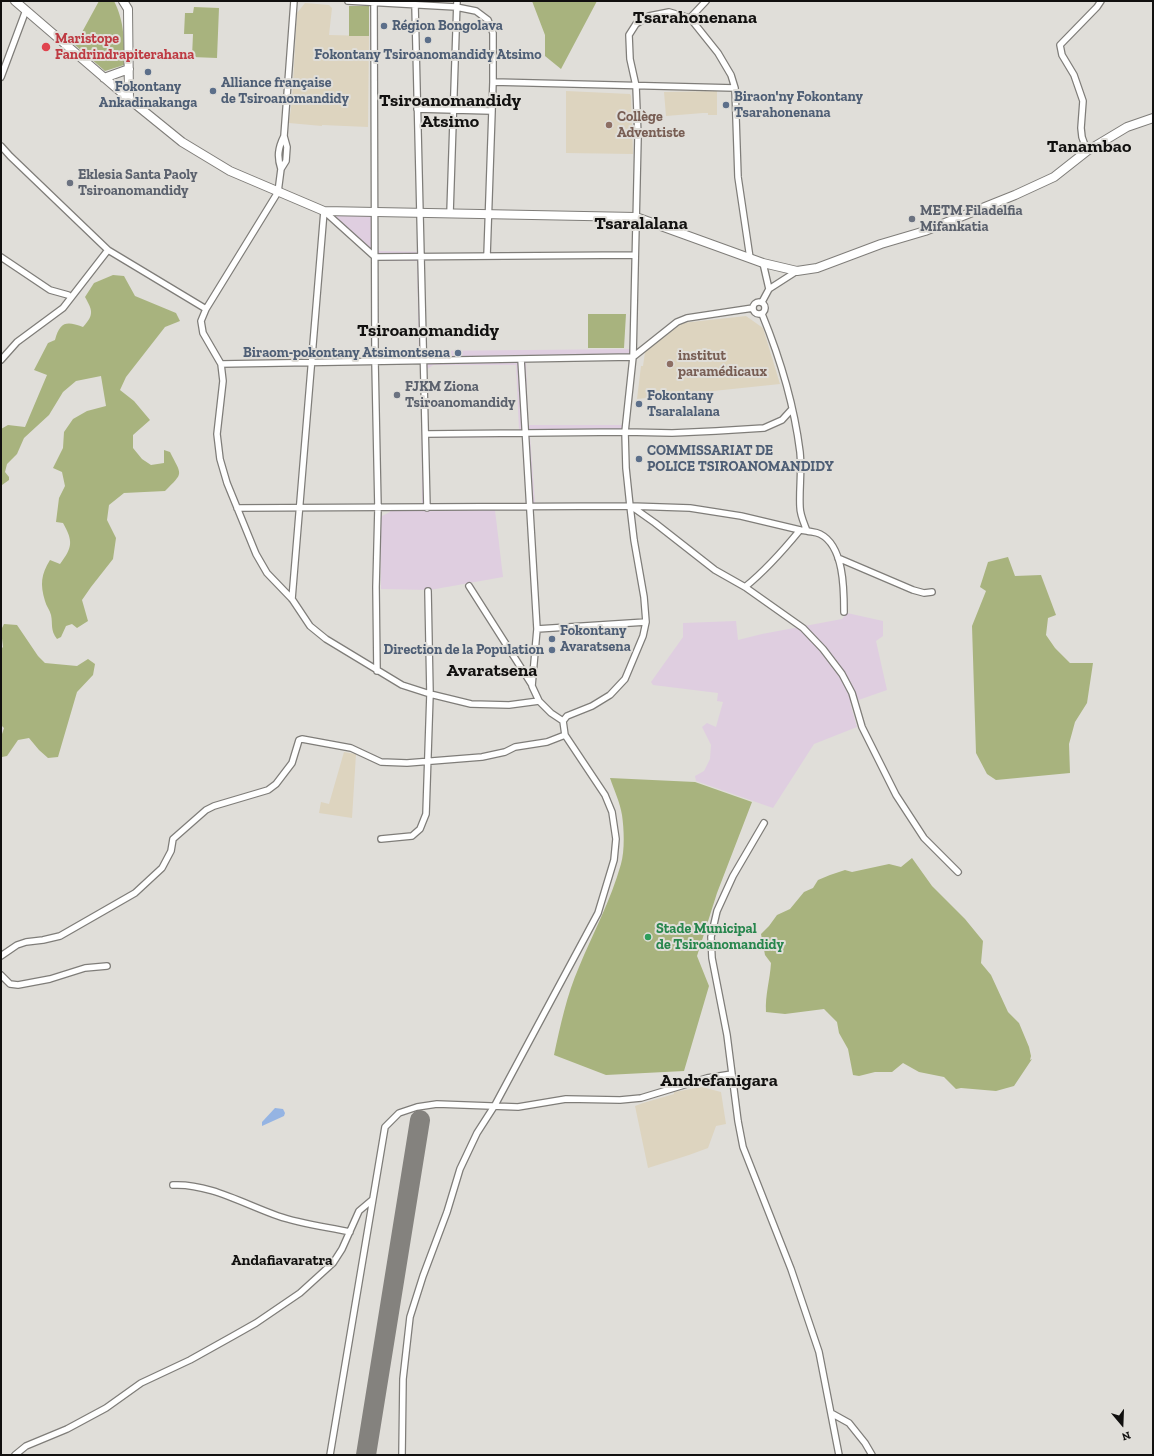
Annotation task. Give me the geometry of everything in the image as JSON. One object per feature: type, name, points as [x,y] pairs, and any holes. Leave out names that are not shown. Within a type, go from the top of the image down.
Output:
[{"type":"main road","points":[[15,1],[104,78],[182,142],[230,171],[324,211],[636,217],[763,263],[797,271],[817,268],[881,244],[925,231],[1016,195],[1054,177],[1087,152],[1127,127],[1153,118]]},
{"type":"main road","points":[[123,1],[128,9],[129,99]]},
{"type":"main road","points":[[104,78],[129,69]]},
{"type":"street","points":[[294,1],[284,136],[287,147],[286,161],[282,170],[278,192],[206,309],[201,321],[203,333],[221,364],[223,381],[217,434],[220,459],[226,484],[256,554],[267,573],[292,600],[310,626],[326,639],[402,685],[430,694],[470,704],[509,705],[539,701]]},
{"type":"street","points":[[348,1],[415,5],[457,4],[476,11],[488,20],[493,33],[493,82],[486,256]]},
{"type":"street","points":[[690,18],[706,1]]},
{"type":"street","points":[[1087,152],[1082,137],[1081,128],[1084,101],[1074,75],[1062,55],[1060,45],[1101,1]]},
{"type":"street","points":[[374,2],[375,362],[378,508],[376,587],[377,670]]},
{"type":"street","points":[[450,214],[457,4]]},
{"type":"street","points":[[415,5],[427,508]]},
{"type":"street","points":[[1,77],[26,10]]},
{"type":"street","points":[[402,1455],[403,1379],[410,1316],[447,1212],[460,1169],[477,1133],[495,1105],[598,914],[614,860],[616,839],[612,812],[605,795],[565,735],[563,721],[567,716],[592,706],[610,695],[625,679],[643,636],[646,622],[644,597],[634,540],[630,506],[626,468],[625,432],[633,357],[638,137],[636,86],[630,59],[629,35],[636,24],[649,16],[669,12],[690,18],[718,52],[731,75],[735,88],[738,177],[750,258]]},
{"type":"street","points":[[493,82],[735,88]]},
{"type":"street","points":[[417,109],[491,111]]},
{"type":"street","points":[[1,146],[108,250],[206,309]]},
{"type":"street","points":[[324,211],[375,257],[635,255]]},
{"type":"street","points":[[292,600],[324,211]]},
{"type":"street","points":[[1,360],[17,342],[63,308],[108,250]]},
{"type":"street","points":[[1,257],[50,290],[68,295]]},
{"type":"street","points":[[763,263],[769,289]]},
{"type":"street","points":[[762,302],[769,289],[797,271]]},
{"type":"street","points":[[753,308],[754,304],[762,302]]},
{"type":"street","points":[[762,302],[765,306],[765,310],[762,314]]},
{"type":"street","points":[[221,364],[633,357],[677,322],[687,318],[753,308]]},
{"type":"street","points":[[753,308],[754,312],[762,314]]},
{"type":"street","points":[[762,314],[775,346],[792,409],[801,460],[800,508],[807,531]]},
{"type":"street","points":[[521,359],[537,629],[532,686]]},
{"type":"street","points":[[426,434],[625,432],[672,434],[764,428],[782,420],[792,409]]},
{"type":"street","points":[[237,508],[630,506],[697,509],[741,516],[820,534],[830,543],[838,558],[844,586],[844,612]]},
{"type":"street","points":[[630,506],[655,523],[715,570],[745,587],[803,628],[823,649],[842,674],[852,693],[862,728],[896,794],[924,838],[958,872]]},
{"type":"street","points":[[745,587],[763,573],[800,530]]},
{"type":"street","points":[[838,558],[913,590],[924,593],[932,592]]},
{"type":"street","points":[[469,586],[532,686],[539,701],[551,713],[563,721]]},
{"type":"street","points":[[381,839],[412,836],[420,829],[426,814],[430,694],[428,592]]},
{"type":"street","points":[[537,629],[646,622]]},
{"type":"street","points":[[1,956],[17,945],[60,936],[135,892],[162,868],[171,851],[173,839],[206,810],[214,806],[268,790],[276,784],[292,763],[299,740],[302,739],[351,748],[381,762],[407,763],[482,757],[505,752],[515,747],[548,742],[565,735]]},
{"type":"street","points":[[764,823],[733,876],[717,911],[711,937],[712,958],[727,1035],[743,1147],[791,1269],[819,1352],[839,1455]]},
{"type":"street","points":[[1,975],[10,984],[18,985],[50,980],[85,968],[107,966]]},
{"type":"street","points":[[330,1455],[385,1127],[399,1113],[417,1107],[437,1104],[518,1107],[566,1099],[620,1100],[641,1098],[707,1078],[732,1074]]},
{"type":"street","points":[[173,1185],[185,1184],[209,1190],[280,1216],[350,1232]]},
{"type":"street","points":[[15,1455],[26,1446],[67,1429],[106,1408],[141,1383],[190,1360],[256,1323],[300,1294],[333,1262],[360,1211],[372,1200]]},
{"type":"street","points":[[831,1413],[849,1423],[865,1443],[872,1455]]},
{"type":"shaded area","points":[[305,3],[329,5],[332,8],[329,35],[369,36],[368,127],[322,126],[289,123],[292,100],[297,13]]},
{"type":"shaded area","name":"Collège Adventiste","points":[[566,91],[630,94],[633,154],[566,153]]},
{"type":"shaded area","points":[[717,91],[717,115],[708,115],[708,113],[703,113],[666,116],[664,92]]},
{"type":"shaded area","points":[[337,215],[373,216],[374,246],[380,251],[425,252],[425,301],[422,301],[423,351],[631,349],[631,359],[526,361],[528,425],[623,425],[621,436],[530,436],[535,503],[528,510],[495,510],[503,577],[430,590],[381,589],[380,520],[382,516],[390,512],[389,505],[422,504],[421,364],[392,364],[392,357],[419,356],[417,261],[377,261],[332,223]],"holes":[[[433,365],[516,365],[519,430],[428,432],[426,370]],[[522,437],[526,504],[429,506],[428,438]]]},
{"type":"shaded area","points":[[746,316],[763,328],[780,384],[637,399],[641,366],[643,366],[645,352],[682,323]]},
{"type":"shaded area","points":[[847,613],[883,621],[883,636],[876,641],[887,690],[850,703],[857,727],[814,744],[773,808],[696,781],[695,776],[704,771],[710,759],[711,745],[702,727],[707,723],[716,727],[723,702],[717,701],[718,693],[653,685],[651,682],[683,637],[683,623],[736,621],[738,640],[842,619]]},
{"type":"shaded area","points":[[344,752],[356,754],[352,818],[319,813],[321,802],[329,804]]},
{"type":"shaded area","points":[[702,1087],[721,1092],[726,1124],[716,1126],[708,1148],[648,1168],[635,1106],[674,1094],[674,1092]]},
{"type":"green space","points":[[99,1],[114,1],[118,9],[123,32],[124,65],[105,71],[75,45]]},
{"type":"green space","points":[[532,1],[597,1],[561,69],[545,56],[545,35]]},
{"type":"green space","points":[[349,6],[369,6],[369,36],[349,36]]},
{"type":"green space","points":[[194,7],[219,8],[217,58],[192,57],[193,34],[184,34],[185,13],[193,13]]},
{"type":"green space","points":[[113,275],[124,276],[135,296],[176,313],[180,321],[165,327],[126,377],[120,390],[134,401],[150,420],[133,435],[133,448],[142,459],[151,465],[164,463],[164,450],[170,452],[179,473],[178,477],[165,491],[124,493],[109,505],[107,520],[116,538],[113,559],[82,600],[88,621],[77,628],[72,624],[66,626],[61,637],[57,639],[53,633],[50,611],[43,595],[42,580],[50,560],[60,564],[69,548],[70,539],[63,523],[56,522],[59,498],[65,486],[62,472],[53,468],[63,448],[64,432],[73,419],[87,411],[106,406],[101,376],[76,381],[63,392],[49,415],[24,438],[17,454],[7,464],[5,472],[9,477],[9,480],[1,487],[1,429],[8,425],[25,427],[47,375],[34,370],[48,343],[55,340],[59,329],[65,324],[68,323],[83,327],[87,323],[91,315],[91,309],[85,297],[94,283]]},
{"type":"green space","points":[[588,314],[626,314],[624,348],[588,348]]},
{"type":"green space","points":[[1008,557],[1015,576],[1041,575],[1056,615],[1048,618],[1046,635],[1055,648],[1070,663],[1093,663],[1087,703],[1075,722],[1069,744],[1070,773],[996,780],[987,774],[976,753],[972,626],[986,591],[980,587],[988,562]]},
{"type":"green space","points":[[4,624],[17,625],[38,656],[45,663],[77,666],[88,659],[95,664],[93,675],[77,692],[58,757],[48,758],[29,738],[18,740],[7,756],[2,757],[1,737],[4,728],[1,725],[1,649],[3,647],[1,630]]},
{"type":"green space","name":"Stade Municipal de Tsiroanomandidy","points":[[610,778],[695,782],[752,802],[717,893],[697,956],[709,986],[684,1071],[606,1075],[554,1055],[567,999],[579,967],[602,916],[617,877],[622,858],[624,840],[622,815]]},
{"type":"green space","points":[[912,858],[932,886],[965,919],[983,941],[981,963],[991,975],[1008,1012],[1019,1023],[1029,1047],[1031,1056],[1030,1060],[1032,1059],[1014,1086],[996,1091],[961,1088],[956,1089],[944,1077],[919,1072],[903,1063],[892,1072],[875,1072],[859,1076],[853,1075],[848,1049],[839,1033],[837,1022],[824,1009],[785,1014],[766,1012],[766,1000],[771,963],[765,955],[761,934],[777,915],[790,909],[804,892],[813,888],[818,880],[845,870],[852,872],[889,864],[901,867]]},
{"type":"water","points":[[275,1108],[283,1109],[285,1113],[284,1116],[262,1126],[262,1122]]},
{"type":"taxiway","points":[[366,1455],[420,1120]]},
{"type":"place","name":"Région Bongolava","points":[[384,26]]},
{"type":"place","name":"Fokontany Tsiroanomandidy Atsimo","points":[[428,40]]},
{"type":"place","name":"Maristope Fandrindrapiterahana","points":[[46,47]]},
{"type":"place","name":"Fokontany Ankadinakanga","points":[[148,72]]},
{"type":"place","name":"Alliance française de Tsiroanomandidy","points":[[213,91]]},
{"type":"place","name":"Biraon'ny Fokontany Tsarahonenana","points":[[726,105]]},
{"type":"place","name":"Collège Adventiste","points":[[609,125]]},
{"type":"place","name":"Eklesia Santa Paoly Tsiroanomandidy","points":[[70,183]]},
{"type":"place","name":"METM Filadelfia Mifankatia","points":[[912,219]]},
{"type":"place","name":"Biraom-pokontany Atsimontsena","points":[[458,353]]},
{"type":"place","name":"institut paramédicaux","points":[[670,364]]},
{"type":"place","name":"FJKM Ziona Tsiroanomandidy","points":[[397,395]]},
{"type":"place","name":"Fokontany Tsaralalana","points":[[639,404]]},
{"type":"place","name":"COMMISSARIAT DE POLICE TSIROANOMANDIDY","points":[[639,459]]},
{"type":"place","name":"Fokontany Avaratsena","points":[[552,639]]},
{"type":"place","name":"Direction de la Population","points":[[552,650]]},
{"type":"place","name":"Stade Municipal de Tsiroanomandidy","points":[[648,937]]},
{"type":"district","name":"Tsarahonenana","points":[[695,18]]},
{"type":"district","name":"Tsiroanomandidy Atsimo","points":[[450,111]]},
{"type":"district","name":"Tanambao","points":[[1089,147]]},
{"type":"district","name":"Tsaralalana","points":[[641,224]]},
{"type":"district","name":"Tsiroanomandidy","points":[[428,331]]},
{"type":"district","name":"Avaratsena","points":[[492,671]]},
{"type":"district","name":"Andrefanigara","points":[[719,1081]]},
{"type":"district","name":"Andafiavaratra","points":[[282,1261]]}]
